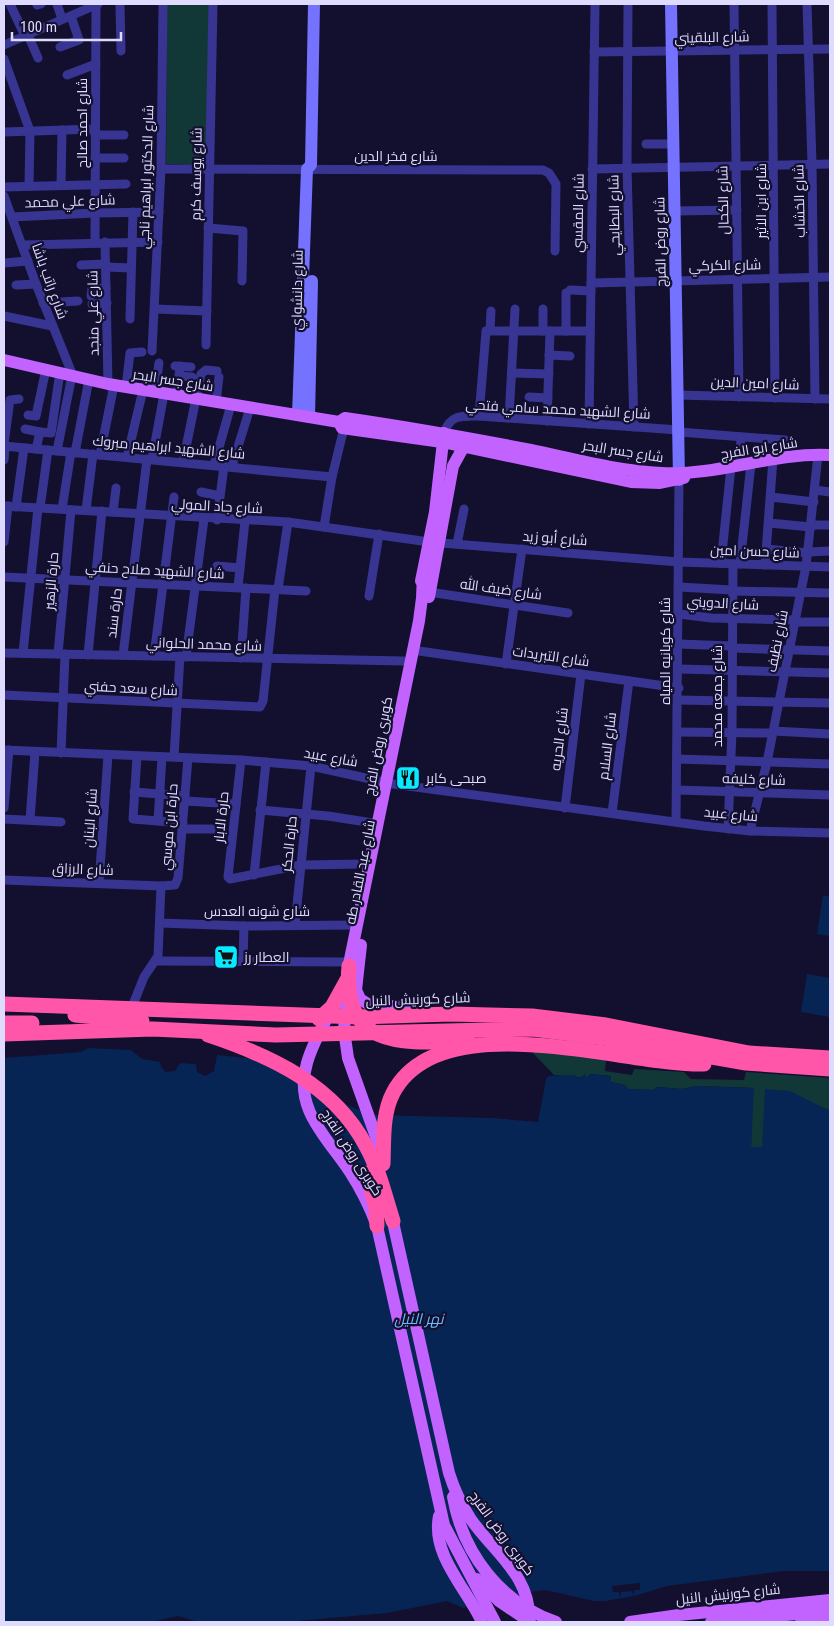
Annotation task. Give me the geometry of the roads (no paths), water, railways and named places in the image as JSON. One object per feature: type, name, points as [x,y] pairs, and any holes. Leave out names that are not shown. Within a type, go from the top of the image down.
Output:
[{"type":"highway","points":[[42,1032],[72,1021],[100,1015],[299,1025],[318,1019],[327,1013],[348,969]]},
{"type":"highway","points":[[348,969],[348,985],[354,1008],[368,1028],[377,1035],[400,1042],[483,1040],[512,1044],[570,1047],[689,1064],[727,1060]]},
{"type":"highway","name":"شارع كورنيش النيل","points":[[4,1004],[132,1007],[359,1017],[479,1014],[569,1020],[749,1053],[830,1058]]},
{"type":"highway","points":[[4,1014],[79,1016],[140,1021],[179,1027],[240,1047],[295,1073],[329,1097],[358,1131],[375,1165],[393,1221]]},
{"type":"highway","points":[[4,1023],[112,1025],[156,1033],[214,1047],[274,1073],[314,1097],[344,1128],[364,1165],[376,1208],[377,1226]]},
{"type":"highway","points":[[4,1034],[153,1029],[295,1035],[533,1029],[604,1038],[727,1060],[782,1067],[830,1069]]},
{"type":"highway","points":[[383,1164],[387,1106],[399,1082],[408,1072],[431,1057],[444,1053],[512,1044]]},
{"type":"main road","name":"شارع جسر البحر","points":[[4,360],[116,385],[304,416],[342,425],[345,418],[443,443],[679,477]]},
{"type":"main road","name":"شارع جسر البحر","points":[[443,443],[460,451],[631,482],[660,483],[693,473]]},
{"type":"main road","name":"شارع عبد القادر طه","points":[[314,1016],[332,999],[348,969],[354,925],[373,823],[386,783],[418,651],[434,542],[443,443]]},
{"type":"main road","name":"شارع عبد القادر طه","points":[[429,1015],[402,1007],[368,1004],[360,999],[356,990],[361,944],[386,820],[386,783],[404,662],[423,574],[460,451]]},
{"type":"main road","name":"شارع ابو الفرج","points":[[693,473],[779,458],[824,455]]},
{"type":"main road","name":"كوبرى روض الفرج","points":[[423,574],[426,595],[348,969],[344,1030],[348,1058],[361,1100],[377,1138],[393,1221],[449,1474],[454,1490],[471,1519],[505,1558],[517,1575],[529,1606],[529,1622]]},
{"type":"main road","name":"كوبرى روض الفرج","points":[[386,820],[378,835],[356,948],[343,985],[307,1063],[304,1094],[314,1124],[358,1185],[377,1226],[440,1511],[452,1543],[495,1622]]},
{"type":"main road","points":[[449,1474],[458,1521],[466,1541],[480,1565],[503,1592],[517,1602],[556,1622]]},
{"type":"main road","points":[[440,1511],[436,1527],[446,1557],[459,1585],[482,1622]]},
{"type":"main road","points":[[466,1566],[499,1601],[529,1622]]},
{"type":"main road","name":"شارع كورنيش النيل","points":[[630,1622],[679,1615],[830,1600]]},
{"type":"main road","points":[[711,1622],[830,1610]]},
{"type":"main road","points":[[801,1622],[830,1619]]},
{"type":"street","points":[[10,4],[38,58]]},
{"type":"street","points":[[57,4],[62,20]]},
{"type":"street","points":[[4,46],[97,4]]},
{"type":"street","name":"شارع احمد صالح","points":[[95,242],[97,4]]},
{"type":"street","points":[[120,4],[120,51]]},
{"type":"street","name":"شارع الدكتور ابراهيم ناجي","points":[[152,351],[161,168],[163,4]]},
{"type":"street","name":"شارع يوسف كرم","points":[[206,345],[214,4]]},
{"type":"street","name":"شارع دانشواي","points":[[304,416],[314,4]]},
{"type":"street","name":"شارع المقسي","points":[[589,424],[595,4]]},
{"type":"street","name":"شارع البطايحي","points":[[628,4],[627,168],[634,427]]},
{"type":"street","name":"شارع روض الفرج","points":[[671,4],[679,477]]},
{"type":"street","name":"شارع الكحال","points":[[734,4],[739,397]]},
{"type":"street","name":"شارع ابن الاثير","points":[[772,4],[775,398]]},
{"type":"street","name":"شارع الخشاب","points":[[807,4],[812,164],[814,399]]},
{"type":"street","points":[[60,47],[79,40],[71,16]]},
{"type":"street","name":"شارع البلقيني","points":[[594,52],[830,49]]},
{"type":"street","points":[[4,59],[30,131],[29,186]]},
{"type":"street","points":[[67,74],[96,64]]},
{"type":"street","points":[[61,185],[62,130]]},
{"type":"street","points":[[4,132],[62,130],[124,135]]},
{"type":"street","points":[[646,144],[674,144]]},
{"type":"street","points":[[95,158],[124,158]]},
{"type":"street","points":[[592,169],[830,164]]},
{"type":"street","name":"شارع فخر الدين","points":[[161,168],[542,170],[549,173],[556,184],[555,251]]},
{"type":"street","points":[[4,187],[126,184]]},
{"type":"street","name":"شارع راتب باشا","points":[[4,196],[69,374]]},
{"type":"street","points":[[675,211],[737,210]]},
{"type":"street","points":[[130,319],[133,212]]},
{"type":"street","name":"شارع علي محمد","points":[[12,217],[159,212]]},
{"type":"street","points":[[208,228],[243,230],[242,281]]},
{"type":"street","points":[[22,245],[132,241],[158,242]]},
{"type":"street","name":"شارع علي منجد","points":[[105,242],[106,303],[116,385]]},
{"type":"street","points":[[4,263],[28,261]]},
{"type":"street","points":[[81,265],[131,268]]},
{"type":"street","name":"شارع الكركي","points":[[555,329],[568,292],[591,287],[629,281],[830,277]]},
{"type":"street","points":[[16,285],[36,284]]},
{"type":"street","points":[[106,288],[92,289],[92,300],[106,303]]},
{"type":"street","points":[[43,302],[78,301]]},
{"type":"street","points":[[155,309],[207,311]]},
{"type":"street","points":[[543,309],[555,329],[550,355],[547,421]]},
{"type":"street","points":[[509,418],[515,310]]},
{"type":"street","points":[[480,416],[491,311]]},
{"type":"street","points":[[4,316],[52,326]]},
{"type":"street","points":[[488,330],[555,329],[590,331]]},
{"type":"street","points":[[86,510],[97,455],[116,385],[130,353],[142,352]]},
{"type":"street","points":[[550,355],[570,356]]},
{"type":"street","points":[[159,363],[160,393]]},
{"type":"street","points":[[28,415],[36,416],[46,369]]},
{"type":"street","points":[[127,457],[160,393],[178,369],[191,372]]},
{"type":"street","points":[[183,462],[201,372],[206,370],[218,374],[216,402]]},
{"type":"street","points":[[512,373],[549,374]]},
{"type":"street","points":[[25,429],[50,433],[69,374]]},
{"type":"street","points":[[23,653],[39,508],[69,374]]},
{"type":"street","name":"حارة الزهير","points":[[61,753],[63,698],[61,654],[66,509],[73,452],[89,379]]},
{"type":"street","name":"حارة سند","points":[[123,655],[140,515],[160,393]]},
{"type":"street","name":"شارع امين الدين","points":[[678,395],[830,399]]},
{"type":"street","points":[[529,397],[548,398]]},
{"type":"street","points":[[4,460],[10,399],[19,399]]},
{"type":"street","points":[[214,465],[231,405]]},
{"type":"street","points":[[217,520],[220,496],[228,466],[250,408]]},
{"type":"street","name":"شارع الشهيد محمد سامي فتحي","points":[[443,443],[448,422],[454,418],[480,416],[785,440],[779,458]]},
{"type":"street","points":[[324,527],[342,425]]},
{"type":"street","points":[[36,449],[40,432]]},
{"type":"street","points":[[722,563],[741,466],[741,437]]},
{"type":"street","name":"شارع الشهيد ابراهيم مبروك","points":[[4,445],[332,477]]},
{"type":"street","points":[[4,542],[9,507],[24,448]]},
{"type":"street","name":"شارع نظيف","points":[[750,830],[786,672],[806,566],[815,490],[824,455]]},
{"type":"street","points":[[765,565],[771,497],[779,458]]},
{"type":"street","name":"شارع جمعه محمد","points":[[728,829],[732,732],[732,590],[737,564],[741,466]]},
{"type":"street","name":"شارع كوبانيه المياه","points":[[676,822],[679,700],[679,477]]},
{"type":"street","points":[[113,512],[116,488]]},
{"type":"street","points":[[815,490],[830,492]]},
{"type":"street","points":[[202,492],[220,496]]},
{"type":"street","points":[[154,656],[174,497]]},
{"type":"street","points":[[771,497],[814,502]]},
{"type":"street","name":"شارع جاد المولي","points":[[9,507],[102,511],[172,518],[288,522],[434,542]]},
{"type":"street","points":[[457,544],[464,509]]},
{"type":"street","points":[[88,655],[102,511]]},
{"type":"street","points":[[174,757],[183,657],[204,519]]},
{"type":"street","points":[[241,658],[242,588],[240,568],[245,521]]},
{"type":"street","points":[[268,659],[288,522]]},
{"type":"street","points":[[769,523],[811,526],[830,525]]},
{"type":"street","points":[[369,596],[379,534]]},
{"type":"street","name":"شارع أبو زيد","points":[[434,542],[680,562]]},
{"type":"street","points":[[506,664],[522,549]]},
{"type":"street","points":[[766,550],[830,551]]},
{"type":"street","name":"شارع حسن امين","points":[[680,562],[830,567]]},
{"type":"street","points":[[217,566],[240,568]]},
{"type":"street","name":"شارع الشهيد صلاح حنفي","points":[[4,577],[306,590]]},
{"type":"street","points":[[679,587],[830,593]]},
{"type":"street","name":"شارع ضيف الله","points":[[426,595],[568,613]]},
{"type":"street","name":"شارع الدويني","points":[[679,614],[830,622]]},
{"type":"street","points":[[679,644],[830,651]]},
{"type":"street","name":"شارع التبريدات","points":[[418,651],[679,688]]},
{"type":"street","name":"شارع محمد الحلواني","points":[[4,653],[404,662]]},
{"type":"street","name":"شارع سعد حفني","points":[[4,695],[257,708],[263,704],[268,659]]},
{"type":"street","points":[[679,669],[731,672],[830,673]]},
{"type":"street","name":"شارع الحريه","points":[[565,808],[581,674]]},
{"type":"street","name":"شارع السلام","points":[[612,813],[629,681]]},
{"type":"street","points":[[679,700],[830,703]]},
{"type":"street","points":[[678,732],[830,734]]},
{"type":"street","points":[[4,808],[7,750]]},
{"type":"street","name":"شارع عبيد","points":[[7,750],[240,760],[311,766],[350,773],[386,783],[565,808],[728,829],[830,833]]},
{"type":"street","points":[[30,820],[35,752]]},
{"type":"street","name":"شارع البنان","points":[[99,883],[108,755]]},
{"type":"street","points":[[137,756],[133,818],[215,830]]},
{"type":"street","points":[[158,821],[162,757]]},
{"type":"street","name":"حارة ابن موسي","points":[[161,886],[172,886],[177,882],[188,758]]},
{"type":"street","points":[[677,759],[830,764]]},
{"type":"street","name":"حارة الابار","points":[[240,760],[228,877],[232,880],[254,875]]},
{"type":"street","points":[[266,762],[254,875],[301,864],[366,864]]},
{"type":"street","name":"حارة الحكر","points":[[295,925],[311,766]]},
{"type":"street","name":"شارع خليفه","points":[[677,790],[830,795]]},
{"type":"street","points":[[134,792],[236,804]]},
{"type":"street","points":[[260,810],[306,813],[373,823]]},
{"type":"street","points":[[4,819],[61,822]]},
{"type":"street","name":"شارع الرزاق","points":[[4,880],[161,886]]},
{"type":"street","points":[[132,1007],[147,972],[157,960],[161,886]]},
{"type":"street","name":"شارع شونه العدس","points":[[160,923],[244,926],[354,925]]},
{"type":"street","points":[[243,961],[244,926]]},
{"type":"street","points":[[157,960],[243,961],[348,969]]},
{"type":"water","points":[[823,895],[830,897],[830,936],[817,934]]},
{"type":"water","points":[[807,974],[830,978],[830,1017],[801,1012]]},
{"type":"water","name":"نهر النيل","points":[[89,1048],[131,1050],[142,1059],[160,1062],[161,1067],[166,1072],[175,1071],[180,1063],[196,1064],[197,1072],[205,1076],[214,1071],[217,1055],[256,1059],[349,1106],[374,1115],[492,1118],[538,1122],[546,1079],[549,1076],[575,1075],[579,1078],[585,1074],[587,1078],[590,1074],[611,1076],[610,1082],[625,1085],[628,1089],[653,1090],[657,1087],[680,1089],[698,1086],[754,1088],[751,1147],[762,1147],[765,1089],[790,1091],[830,1111],[830,1571],[784,1571],[667,1586],[634,1596],[605,1601],[594,1601],[546,1590],[463,1608],[447,1601],[387,1613],[285,1622],[199,1622],[178,1616],[151,1622],[4,1622],[4,1058],[81,1052]]},
{"type":"place","name":"صبحى كابر","points":[[408,778]]},
{"type":"place","name":"العطار رز","points":[[226,957]]}]
